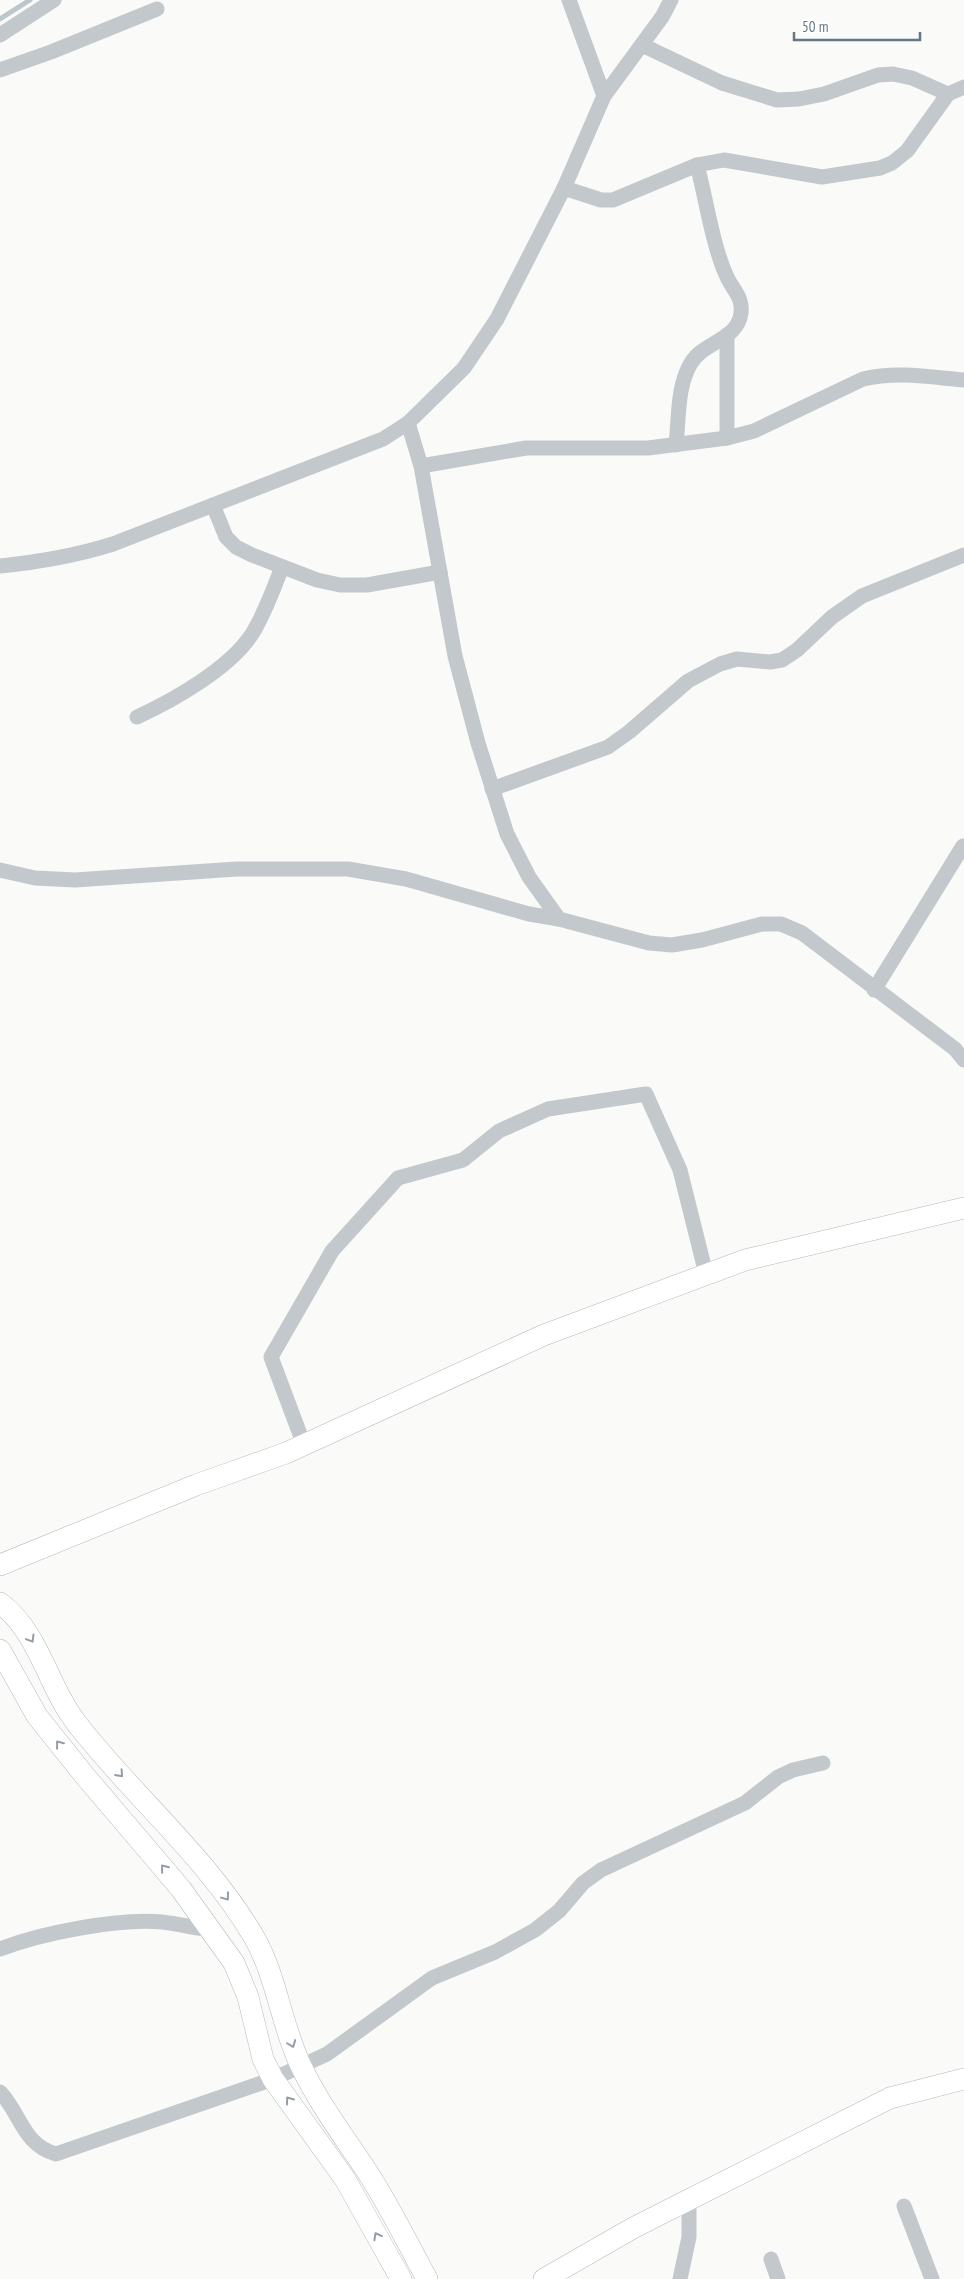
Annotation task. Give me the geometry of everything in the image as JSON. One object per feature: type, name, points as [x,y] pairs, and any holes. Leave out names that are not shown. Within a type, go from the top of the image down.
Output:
[{"type":"street","points":[[0,35],[54,0]]},
{"type":"street","points":[[568,0],[604,96]]},
{"type":"street","points":[[0,566],[36,563],[76,556],[113,544],[383,439],[408,424],[464,368],[497,320],[564,188],[604,96],[662,17],[671,0]]},
{"type":"street","points":[[0,70],[52,52],[157,9]]},
{"type":"street","points":[[642,45],[722,83],[777,100],[799,99],[824,94],[878,75],[912,78],[948,94]]},
{"type":"street","points":[[564,188],[601,200],[613,200],[697,165],[724,160],[822,176],[880,168],[892,163],[907,151],[948,94],[964,87]]},
{"type":"street","points":[[676,444],[681,395],[686,373],[692,360],[702,349],[727,336],[737,325],[741,315],[741,302],[721,262],[697,165]]},
{"type":"street","points":[[727,336],[727,438]]},
{"type":"street","points":[[421,466],[526,448],[610,449],[727,438],[754,432],[863,378],[883,374],[906,374],[964,380]]},
{"type":"street","points":[[408,424],[421,466],[455,656],[492,789],[507,834],[529,876],[559,918]]},
{"type":"street","points":[[214,505],[226,537],[236,547],[317,580],[340,585],[367,585],[440,572]]},
{"type":"street","points":[[492,789],[608,747],[629,732],[688,681],[720,664],[737,659],[770,662],[782,660],[797,650],[832,617],[862,596],[964,555]]},
{"type":"street","points":[[137,717],[163,705],[234,656],[251,635],[270,599],[282,567]]},
{"type":"street","points":[[874,990],[962,846]]},
{"type":"street","points":[[0,870],[35,878],[75,880],[237,869],[348,869],[406,878],[529,914],[559,918],[649,943],[672,945],[702,940],[762,924],[781,924],[802,933],[874,990],[955,1049],[964,1060]]},
{"type":"street","points":[[304,1445],[271,1357],[332,1251],[398,1178],[463,1160],[499,1130],[548,1109],[646,1094],[680,1170],[706,1274]]},
{"type":"street","points":[[0,1565],[196,1485],[286,1453],[544,1335],[706,1274],[745,1260],[964,1208]]},
{"type":"street","points":[[0,1603],[14,1613],[32,1639],[57,1691],[76,1723],[192,1854],[228,1898],[254,1938],[271,1975],[283,2020],[300,2066],[326,2110],[369,2174],[428,2279]]},
{"type":"street","points":[[0,1650],[37,1716],[85,1776],[154,1855],[212,1930],[234,1963],[248,1997],[263,2059],[274,2079],[345,2179],[401,2279]]},
{"type":"street","points":[[0,2092],[32,2140],[42,2150],[56,2154],[274,2079],[326,2054],[432,1978],[494,1952],[535,1930],[559,1911],[583,1883],[601,1870],[746,1803],[778,1777],[793,1770],[823,1764]]},
{"type":"street","points":[[0,1949],[69,1931],[119,1922],[161,1922],[212,1930]]},
{"type":"street","points":[[544,2279],[633,2228],[890,2098],[964,2079]]},
{"type":"street","points":[[680,2279],[689,2237],[689,2200]]},
{"type":"street","points":[[904,2206],[932,2279]]},
{"type":"street","points":[[771,2259],[778,2279]]},
{"type":"waterway","points":[[0,19],[30,0]]}]
